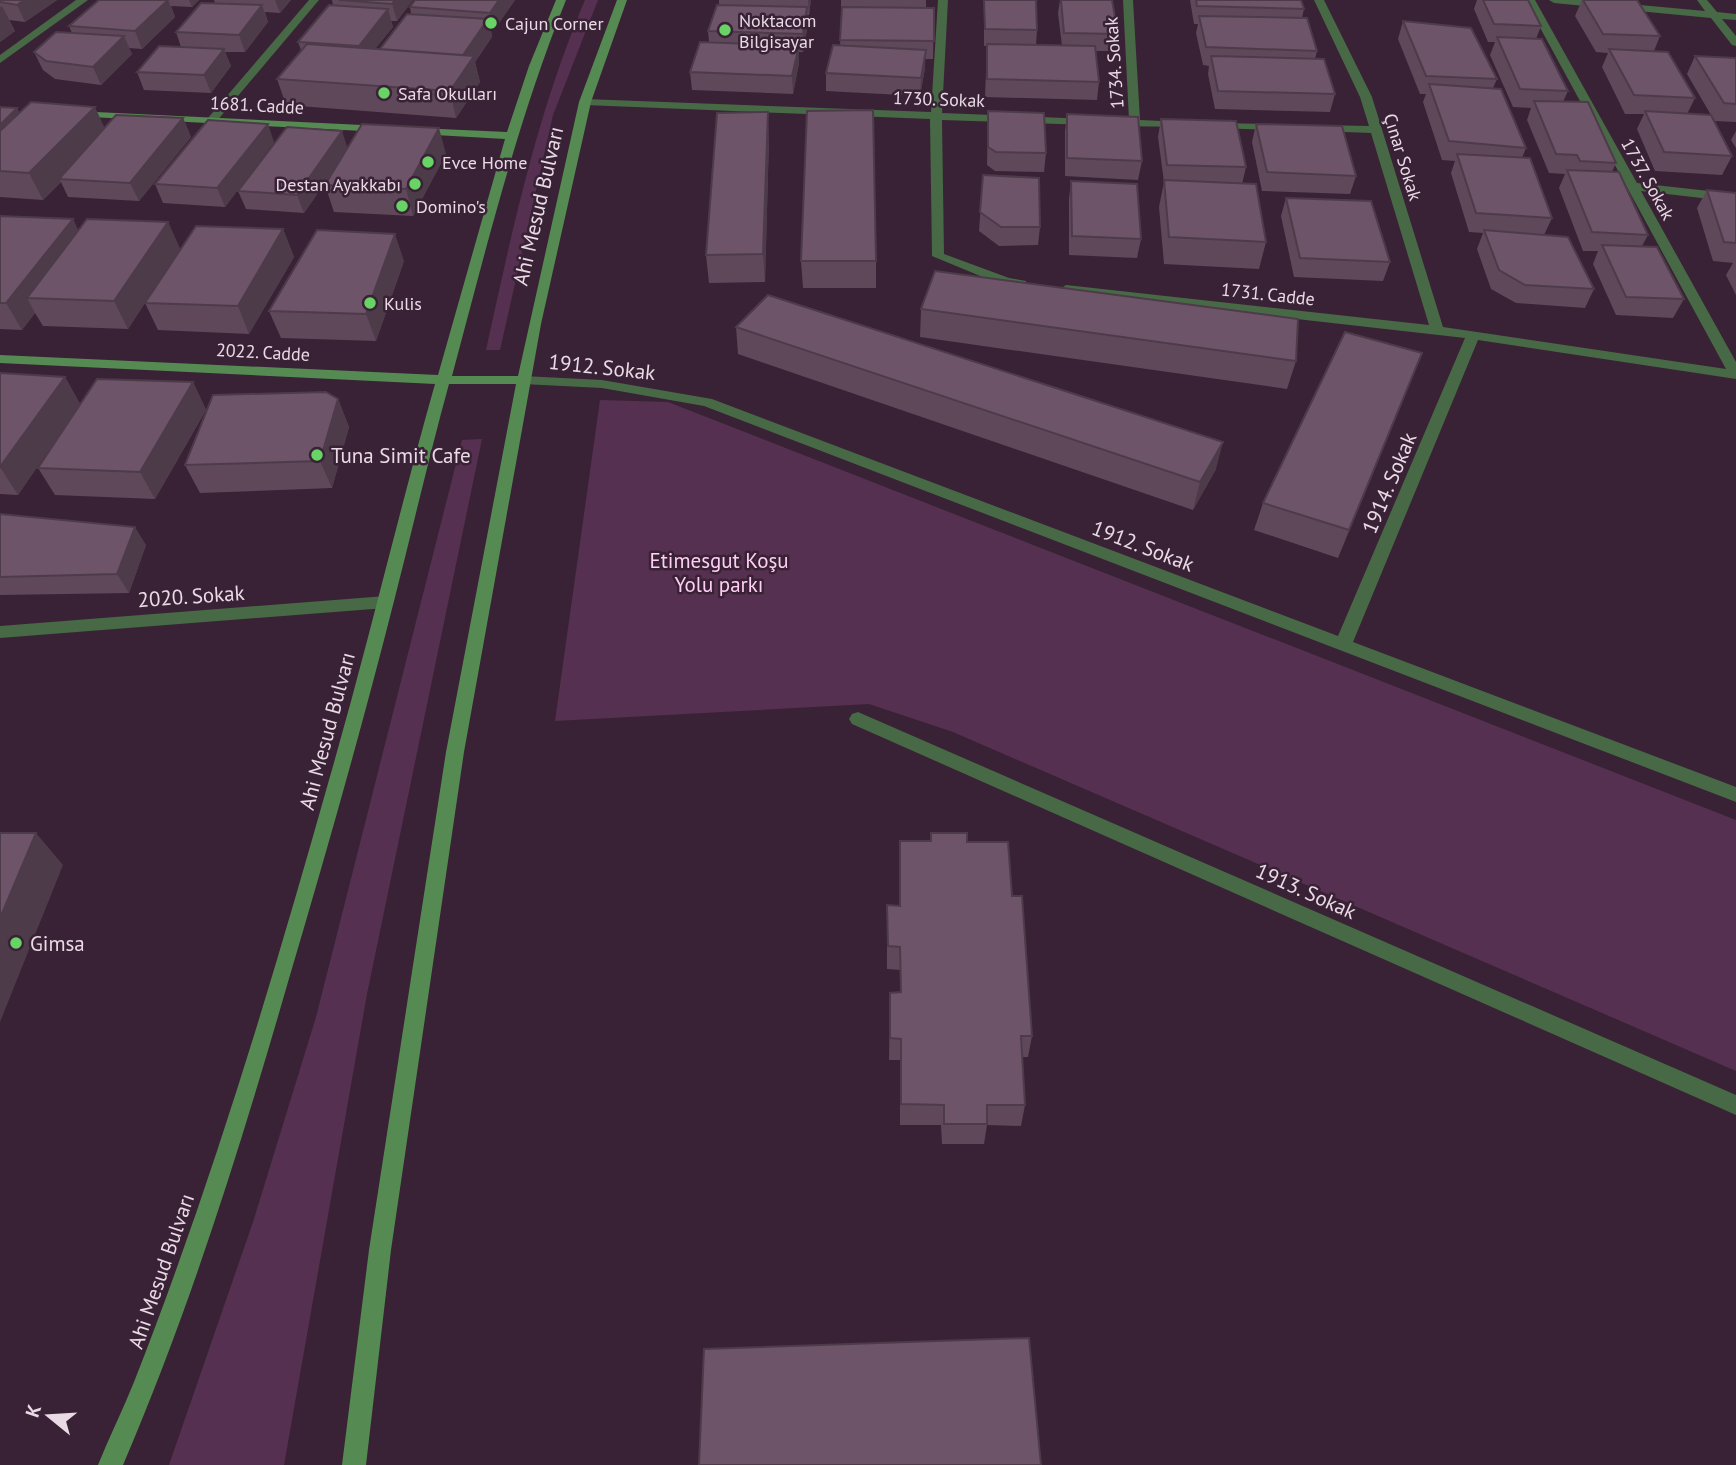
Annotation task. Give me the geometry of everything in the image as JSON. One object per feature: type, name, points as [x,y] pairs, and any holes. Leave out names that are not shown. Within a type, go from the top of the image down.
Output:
[{"type":"main road","name":"Ahi Mesud Bulvarı","points":[[110,1465],[145,1385],[233,1134],[338,781],[386,602],[409,502],[512,136],[534,66],[561,0]]},
{"type":"main road","name":"Ahi Mesud Bulvarı","points":[[354,1465],[380,1250],[455,752],[523,380],[585,102],[622,0]]},
{"type":"main road","name":"1681. Cadde","points":[[66,113],[512,136]]},
{"type":"main road","name":"2022. Cadde","points":[[0,359],[443,380],[523,380]]},
{"type":"street","points":[[0,60],[83,0]]},
{"type":"street","points":[[212,120],[314,0]]},
{"type":"street","points":[[936,117],[943,0]]},
{"type":"street","name":"1734. Sokak","points":[[1128,0],[1135,124]]},
{"type":"street","name":"Çınar Sokak","points":[[1319,0],[1366,97],[1437,330]]},
{"type":"street","name":"1737. Sokak","points":[[1530,0],[1736,374]]},
{"type":"street","points":[[1554,0],[1736,17]]},
{"type":"street","points":[[1702,0],[1736,43]]},
{"type":"street","name":"1730. Sokak","points":[[585,102],[1095,122]]},
{"type":"street","name":"1731. Cadde","points":[[936,117],[938,256],[1007,282],[1437,330],[1736,374]]},
{"type":"street","points":[[1109,123],[1296,128]]},
{"type":"street","points":[[1309,128],[1376,130]]},
{"type":"street","points":[[1633,186],[1736,198]]},
{"type":"street","name":"1914. Sokak","points":[[1343,645],[1473,336]]},
{"type":"street","name":"1912. Sokak","points":[[523,380],[602,384],[707,402],[1736,795]]},
{"type":"street","name":"2020. Sokak","points":[[0,632],[386,602]]},
{"type":"street","name":"1913. Sokak","points":[[858,719],[1736,1105]]},
{"type":"green space","points":[[585,0],[598,0],[553,115],[500,350],[486,350],[539,129]]},
{"type":"green space","name":"Etimesgut Koşu Yolu parkı","points":[[600,400],[668,402],[1736,820],[1736,1071],[953,732],[869,704],[555,721]]},
{"type":"green space","points":[[482,439],[367,994],[284,1465],[169,1465],[253,1222],[316,1017],[462,440]]},
{"type":"building","points":[[0,0],[24,0],[17,5]]},
{"type":"building","points":[[99,0],[168,0],[135,31],[69,26]]},
{"type":"building","points":[[339,0],[395,0],[392,4]]},
{"type":"building","points":[[415,0],[499,0],[490,13],[410,7]]},
{"type":"building","points":[[984,0],[1036,0],[1037,30],[985,29]]},
{"type":"building","points":[[1061,0],[1112,0],[1118,34],[1064,33]]},
{"type":"building","points":[[1196,0],[1301,0],[1304,9],[1197,6]]},
{"type":"building","points":[[1483,0],[1528,0],[1541,26],[1494,24]]},
{"type":"building","points":[[1583,0],[1637,0],[1660,36],[1603,34]]},
{"type":"building","points":[[201,3],[262,5],[239,35],[176,32]]},
{"type":"building","points":[[329,5],[388,9],[359,46],[298,42]]},
{"type":"building","points":[[717,5],[807,7],[803,34],[708,31]]},
{"type":"building","points":[[842,7],[934,8],[934,41],[840,40]]},
{"type":"building","points":[[407,14],[488,19],[463,55],[380,49]]},
{"type":"building","points":[[1199,16],[1307,18],[1317,51],[1206,47]]},
{"type":"building","points":[[1403,21],[1471,28],[1497,79],[1426,76]]},
{"type":"building","points":[[56,32],[124,36],[93,67],[46,61],[34,52]]},
{"type":"building","points":[[1497,37],[1542,39],[1568,91],[1520,89]]},
{"type":"building","points":[[700,42],[799,46],[792,76],[690,72]]},
{"type":"building","points":[[307,44],[474,56],[450,91],[277,79]]},
{"type":"building","points":[[987,44],[1095,46],[1099,82],[987,79]]},
{"type":"building","points":[[833,45],[926,50],[921,78],[826,73]]},
{"type":"building","points":[[159,46],[224,49],[204,75],[137,72]]},
{"type":"building","points":[[1609,49],[1668,52],[1695,98],[1634,95]]},
{"type":"building","points":[[1211,56],[1324,59],[1335,94],[1218,91]]},
{"type":"building","points":[[1695,56],[1736,58],[1736,104],[1724,103]]},
{"type":"building","points":[[1429,84],[1501,89],[1526,148],[1449,141]]},
{"type":"building","points":[[1534,101],[1588,102],[1616,163],[1580,161],[1577,155],[1556,154]]},
{"type":"building","points":[[31,102],[95,107],[29,173],[0,171],[0,131]]},
{"type":"building","points":[[0,107],[17,108],[0,125]]},
{"type":"building","points":[[873,110],[876,261],[801,261],[807,111]]},
{"type":"building","points":[[988,111],[1044,113],[1046,153],[996,152],[988,147]]},
{"type":"building","points":[[1645,111],[1711,115],[1732,156],[1664,152]]},
{"type":"building","points":[[768,112],[763,254],[706,255],[717,113]]},
{"type":"building","points":[[1067,114],[1138,117],[1142,161],[1067,158]]},
{"type":"building","points":[[116,115],[183,118],[130,183],[59,179]]},
{"type":"building","points":[[1161,119],[1236,121],[1246,167],[1167,165]]},
{"type":"building","points":[[208,120],[268,124],[217,188],[155,184]]},
{"type":"building","points":[[362,124],[439,128],[406,189],[325,185]]},
{"type":"building","points":[[1256,124],[1342,126],[1356,176],[1267,172]]},
{"type":"building","points":[[287,127],[342,131],[297,195],[238,191]]},
{"type":"building","points":[[1457,154],[1530,158],[1552,218],[1476,213]]},
{"type":"building","points":[[1567,170],[1619,172],[1648,235],[1592,232]]},
{"type":"building","points":[[983,175],[1039,178],[1040,227],[1001,227],[980,212]]},
{"type":"building","points":[[1164,180],[1256,184],[1266,242],[1169,237]]},
{"type":"building","points":[[1071,181],[1137,184],[1141,239],[1072,236]]},
{"type":"building","points":[[1707,190],[1736,193],[1736,243],[1724,242]]},
{"type":"building","points":[[1286,198],[1371,201],[1390,262],[1300,258]]},
{"type":"building","points":[[0,216],[73,219],[6,303],[0,303]]},
{"type":"building","points":[[87,219],[168,222],[114,301],[27,298]]},
{"type":"building","points":[[196,226],[283,229],[238,306],[145,303]]},
{"type":"building","points":[[317,230],[395,234],[366,314],[269,311]]},
{"type":"building","points":[[1484,230],[1568,237],[1594,289],[1525,285],[1499,270]]},
{"type":"building","points":[[1602,245],[1657,247],[1684,299],[1626,297]]},
{"type":"building","points":[[935,271],[1298,319],[1296,361],[921,309]]},
{"type":"building","points":[[768,295],[1223,442],[1200,482],[736,327]]},
{"type":"building","points":[[1345,332],[1422,353],[1349,530],[1263,503]]},
{"type":"building","points":[[0,373],[65,377],[0,467]]},
{"type":"building","points":[[97,379],[193,382],[140,472],[38,468]]},
{"type":"building","points":[[326,392],[338,399],[320,461],[185,465],[213,395]]},
{"type":"building","points":[[0,514],[135,527],[117,574],[0,577]]},
{"type":"building","points":[[0,833],[36,833],[0,918]]},
{"type":"building","points":[[931,833],[967,833],[967,842],[1008,842],[1012,896],[1022,896],[1032,1036],[1021,1036],[1025,1105],[987,1105],[987,1124],[944,1124],[944,1105],[901,1104],[901,1039],[890,1038],[890,993],[901,992],[900,947],[888,946],[887,905],[900,906],[900,841],[931,841]]},
{"type":"building","points":[[1029,1338],[1041,1465],[699,1465],[704,1349]]},
{"type":"place","name":"Cajun Corner","points":[[491,23]]},
{"type":"place","name":"Noktacom Bilgisayar","points":[[725,30]]},
{"type":"place","name":"Safa Okulları","points":[[384,93]]},
{"type":"place","name":"Evce Home","points":[[428,162]]},
{"type":"place","name":"Destan Ayakkabı","points":[[415,184]]},
{"type":"place","name":"Domino's","points":[[402,206]]},
{"type":"place","name":"Kulis","points":[[370,303]]},
{"type":"place","name":"Tuna Simit Cafe","points":[[317,455]]},
{"type":"place","name":"Gimsa","points":[[16,943]]}]
